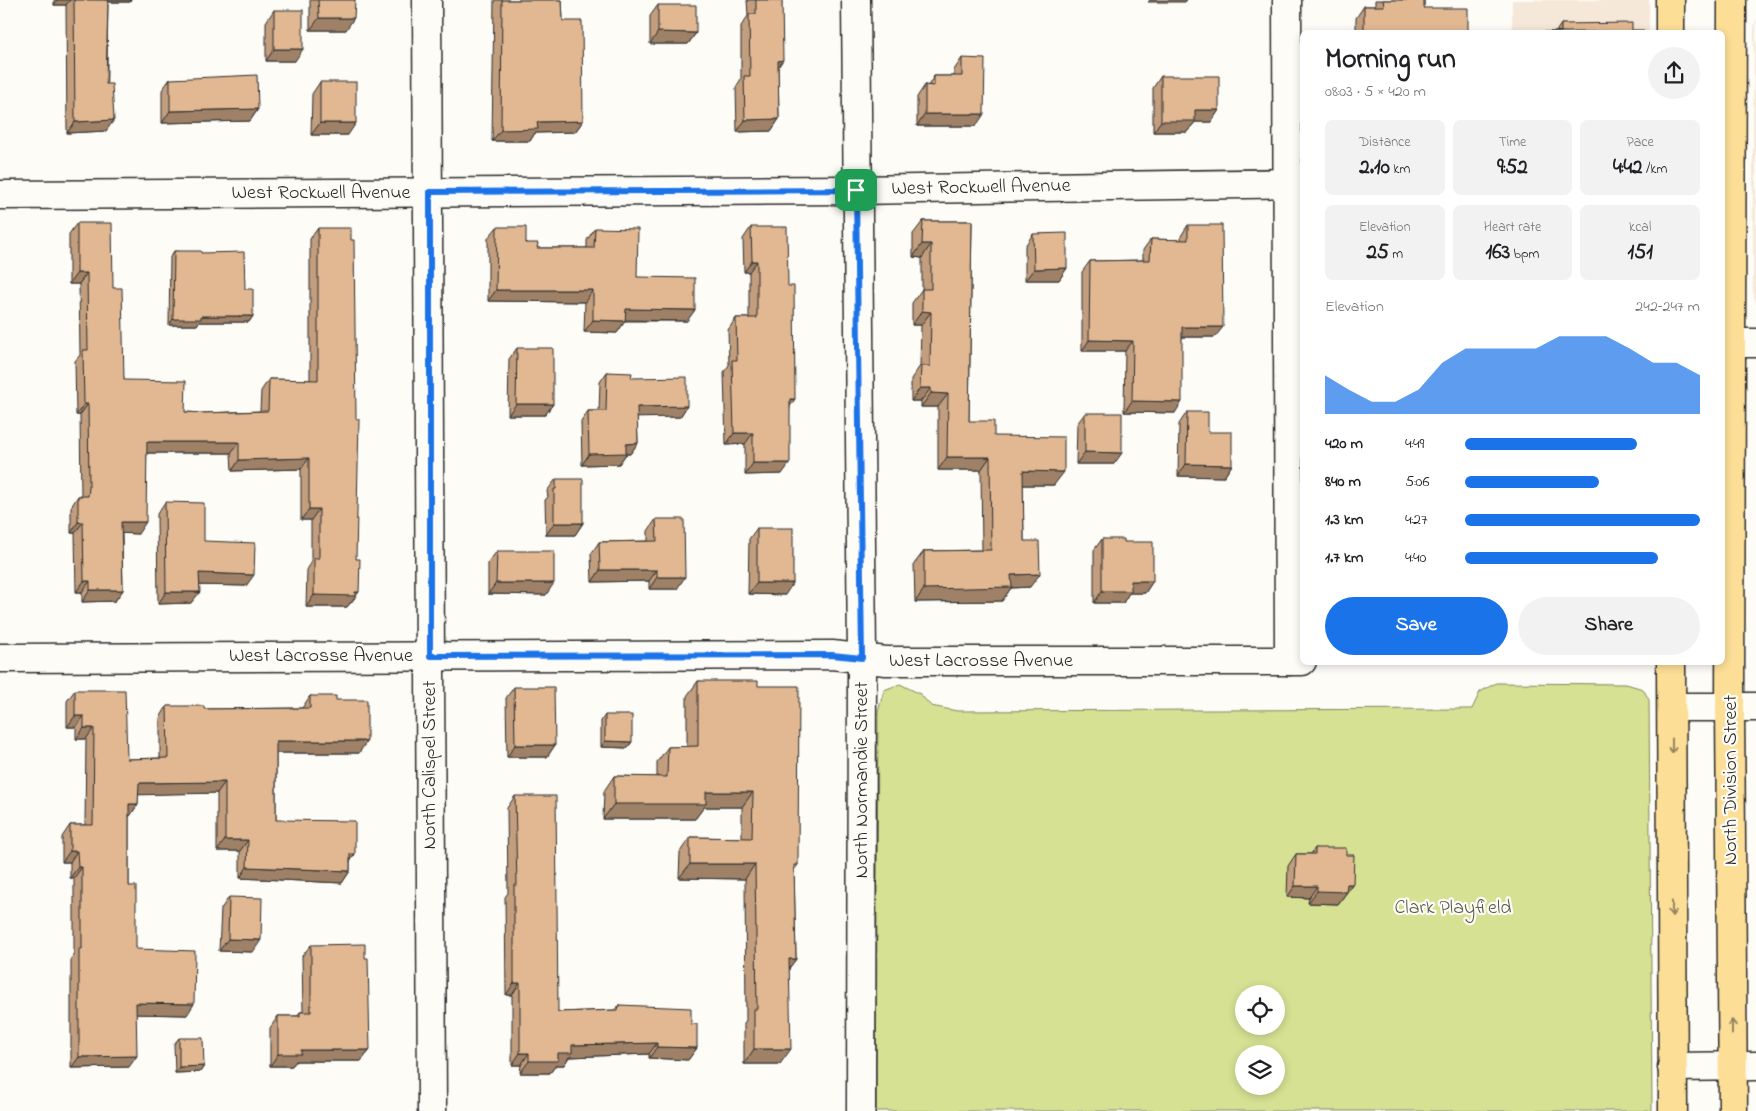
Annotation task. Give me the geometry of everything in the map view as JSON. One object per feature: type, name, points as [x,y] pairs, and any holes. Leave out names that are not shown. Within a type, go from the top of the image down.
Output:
[{"type":"main road","points":[[1670,0],[1670,30]]},
{"type":"main road","name":"North Division Street","points":[[1732,0],[1727,182],[1744,343],[1727,661],[1743,707],[1744,1066],[1733,1111]]},
{"type":"main road","points":[[1671,665],[1673,1111]]},
{"type":"street","name":"North Calispel Street","points":[[427,0],[430,192],[432,1111]]},
{"type":"street","name":"North Normandie Street","points":[[856,0],[856,190],[862,658],[861,1111]]},
{"type":"street","points":[[1287,0],[1295,183],[1296,661]]},
{"type":"street","name":"West Rockwell Avenue","points":[[0,195],[856,190],[1295,183]]},
{"type":"street","name":"West Lacrosse Avenue","points":[[0,658],[832,655],[886,661],[1296,661]]},
{"type":"street","points":[[1672,707],[1743,707]]},
{"type":"street","points":[[1672,1067],[1744,1066]]},
{"type":"shaded area","points":[[1512,0],[1649,0],[1649,30],[1512,30]]},
{"type":"shaded area","points":[[1756,19],[1756,305],[1753,292],[1753,152],[1754,28]]},
{"type":"green space","name":"Clark Playfield","points":[[1496,683],[1626,684],[1643,689],[1649,700],[1652,1111],[876,1111],[878,712],[884,690],[900,684],[920,694],[931,706],[957,711],[1472,709],[1480,692]]},
{"type":"building","points":[[74,0],[108,0],[106,84],[112,84],[114,120],[75,122]]},
{"type":"building","points":[[318,0],[355,0],[354,18],[319,18]]},
{"type":"building","points":[[502,0],[562,0],[563,21],[582,21],[583,121],[537,122],[538,129],[501,130]]},
{"type":"building","points":[[756,0],[782,0],[783,60],[778,61],[779,119],[745,120],[744,76],[750,76],[749,14],[756,14]]},
{"type":"building","points":[[1383,0],[1424,0],[1424,8],[1468,8],[1468,30],[1364,30],[1364,6],[1384,6]]},
{"type":"building","points":[[658,5],[696,5],[696,33],[658,32]]},
{"type":"building","points":[[274,10],[303,10],[303,49],[274,49]]},
{"type":"building","points":[[1632,23],[1632,30],[1561,30],[1561,24]]},
{"type":"building","points":[[962,58],[985,59],[984,114],[925,114],[925,85],[934,86],[934,76],[962,76]]},
{"type":"building","points":[[257,75],[258,109],[170,111],[170,79]]},
{"type":"building","points":[[1161,76],[1219,76],[1219,110],[1195,110],[1195,121],[1161,121]]},
{"type":"building","points":[[320,82],[356,82],[356,123],[320,123]]},
{"type":"building","points":[[923,221],[972,221],[969,421],[994,421],[994,436],[1064,437],[1064,472],[1023,471],[1024,541],[1039,541],[1040,574],[1011,575],[1012,587],[924,589],[924,551],[991,550],[990,457],[947,457],[948,394],[931,393],[931,388],[920,388],[921,366],[930,366],[931,312],[922,311],[922,289],[931,289],[931,244],[922,244]]},
{"type":"building","points":[[77,223],[112,223],[113,288],[122,288],[124,380],[186,381],[185,412],[203,413],[268,411],[269,379],[318,380],[318,228],[351,228],[351,240],[354,240],[356,419],[359,419],[356,559],[360,559],[359,592],[355,592],[355,596],[314,595],[314,558],[319,558],[319,509],[309,509],[309,458],[239,460],[239,442],[147,442],[146,522],[121,522],[123,590],[90,590],[90,581],[84,581],[83,522],[78,522],[78,496],[88,496],[89,488],[88,404],[84,404],[83,350],[88,350],[87,273],[77,273]]},
{"type":"building","points":[[1188,225],[1222,225],[1223,327],[1182,327],[1182,402],[1132,401],[1133,341],[1089,340],[1090,261],[1150,260],[1151,239],[1188,240]]},
{"type":"building","points":[[497,227],[526,227],[526,243],[538,243],[537,248],[594,248],[595,228],[638,229],[637,277],[695,278],[695,310],[626,309],[625,321],[593,320],[593,290],[496,290]]},
{"type":"building","points":[[751,227],[787,227],[788,286],[794,286],[795,399],[790,399],[790,463],[753,463],[753,433],[734,433],[732,360],[737,360],[736,318],[757,318],[757,261],[752,261]]},
{"type":"building","points":[[1067,233],[1067,268],[1034,269],[1033,234]]},
{"type":"building","points":[[174,251],[201,251],[201,253],[244,252],[245,289],[253,289],[253,316],[201,316],[201,319],[173,319]]},
{"type":"building","points":[[517,348],[553,348],[553,404],[516,404]]},
{"type":"building","points":[[607,372],[632,373],[631,378],[687,377],[687,406],[637,407],[638,443],[626,444],[626,453],[589,454],[588,411],[606,411]]},
{"type":"building","points":[[1187,412],[1208,412],[1208,432],[1232,432],[1232,465],[1186,464]]},
{"type":"building","points":[[1085,413],[1122,413],[1122,453],[1085,452]]},
{"type":"building","points":[[556,479],[583,479],[583,523],[554,523],[554,489],[556,489]]},
{"type":"building","points":[[165,502],[204,503],[204,541],[255,543],[254,575],[199,573],[200,592],[166,592]]},
{"type":"building","points":[[656,519],[684,519],[685,577],[657,577],[657,570],[600,570],[599,542],[657,541]]},
{"type":"building","points":[[757,528],[793,528],[793,583],[757,583]]},
{"type":"building","points":[[1102,539],[1124,539],[1124,542],[1153,542],[1153,581],[1131,581],[1131,591],[1102,591]]},
{"type":"building","points":[[497,551],[554,551],[554,583],[496,583]]},
{"type":"building","points":[[698,681],[758,681],[758,686],[799,686],[798,865],[794,865],[796,959],[789,959],[791,1049],[754,1049],[754,1009],[757,1009],[755,864],[690,864],[690,837],[752,838],[753,792],[706,792],[706,804],[614,804],[614,776],[667,777],[668,747],[698,746]]},
{"type":"building","points":[[514,687],[554,687],[555,745],[515,745]]},
{"type":"building","points":[[75,690],[125,690],[127,759],[168,758],[167,706],[204,706],[204,709],[310,708],[310,696],[336,696],[336,700],[367,700],[367,741],[276,741],[276,820],[355,821],[355,854],[350,854],[350,871],[247,867],[248,840],[225,840],[225,782],[139,783],[138,804],[129,804],[129,886],[136,886],[136,949],[195,951],[194,1004],[136,1003],[137,1056],[79,1057],[79,949],[82,949],[82,867],[78,867],[77,851],[70,851],[70,825],[93,825],[94,728],[84,728],[84,716],[75,716]]},
{"type":"building","points":[[605,715],[632,715],[632,742],[605,741]]},
{"type":"building","points":[[515,796],[556,796],[558,1012],[618,1010],[619,1005],[691,1008],[691,1024],[697,1024],[697,1048],[657,1047],[657,1043],[572,1045],[572,1053],[558,1053],[558,1061],[529,1061],[529,1053],[520,1053],[520,983],[514,983],[514,885],[517,885]]},
{"type":"building","points":[[1315,848],[1346,848],[1346,855],[1354,855],[1353,884],[1347,884],[1346,892],[1317,891],[1317,886],[1295,886],[1296,854],[1315,854]]},
{"type":"building","points":[[229,897],[262,898],[261,940],[228,939]]},
{"type":"building","points":[[365,944],[365,958],[368,958],[370,1050],[301,1050],[301,1054],[278,1054],[278,1016],[300,1016],[300,1012],[311,1012],[311,945]]},
{"type":"building","points":[[179,1038],[203,1038],[204,1066],[179,1067]]},
{"type":"route","points":[[856,190],[862,658],[832,655],[430,656],[430,192],[856,190]]}]
